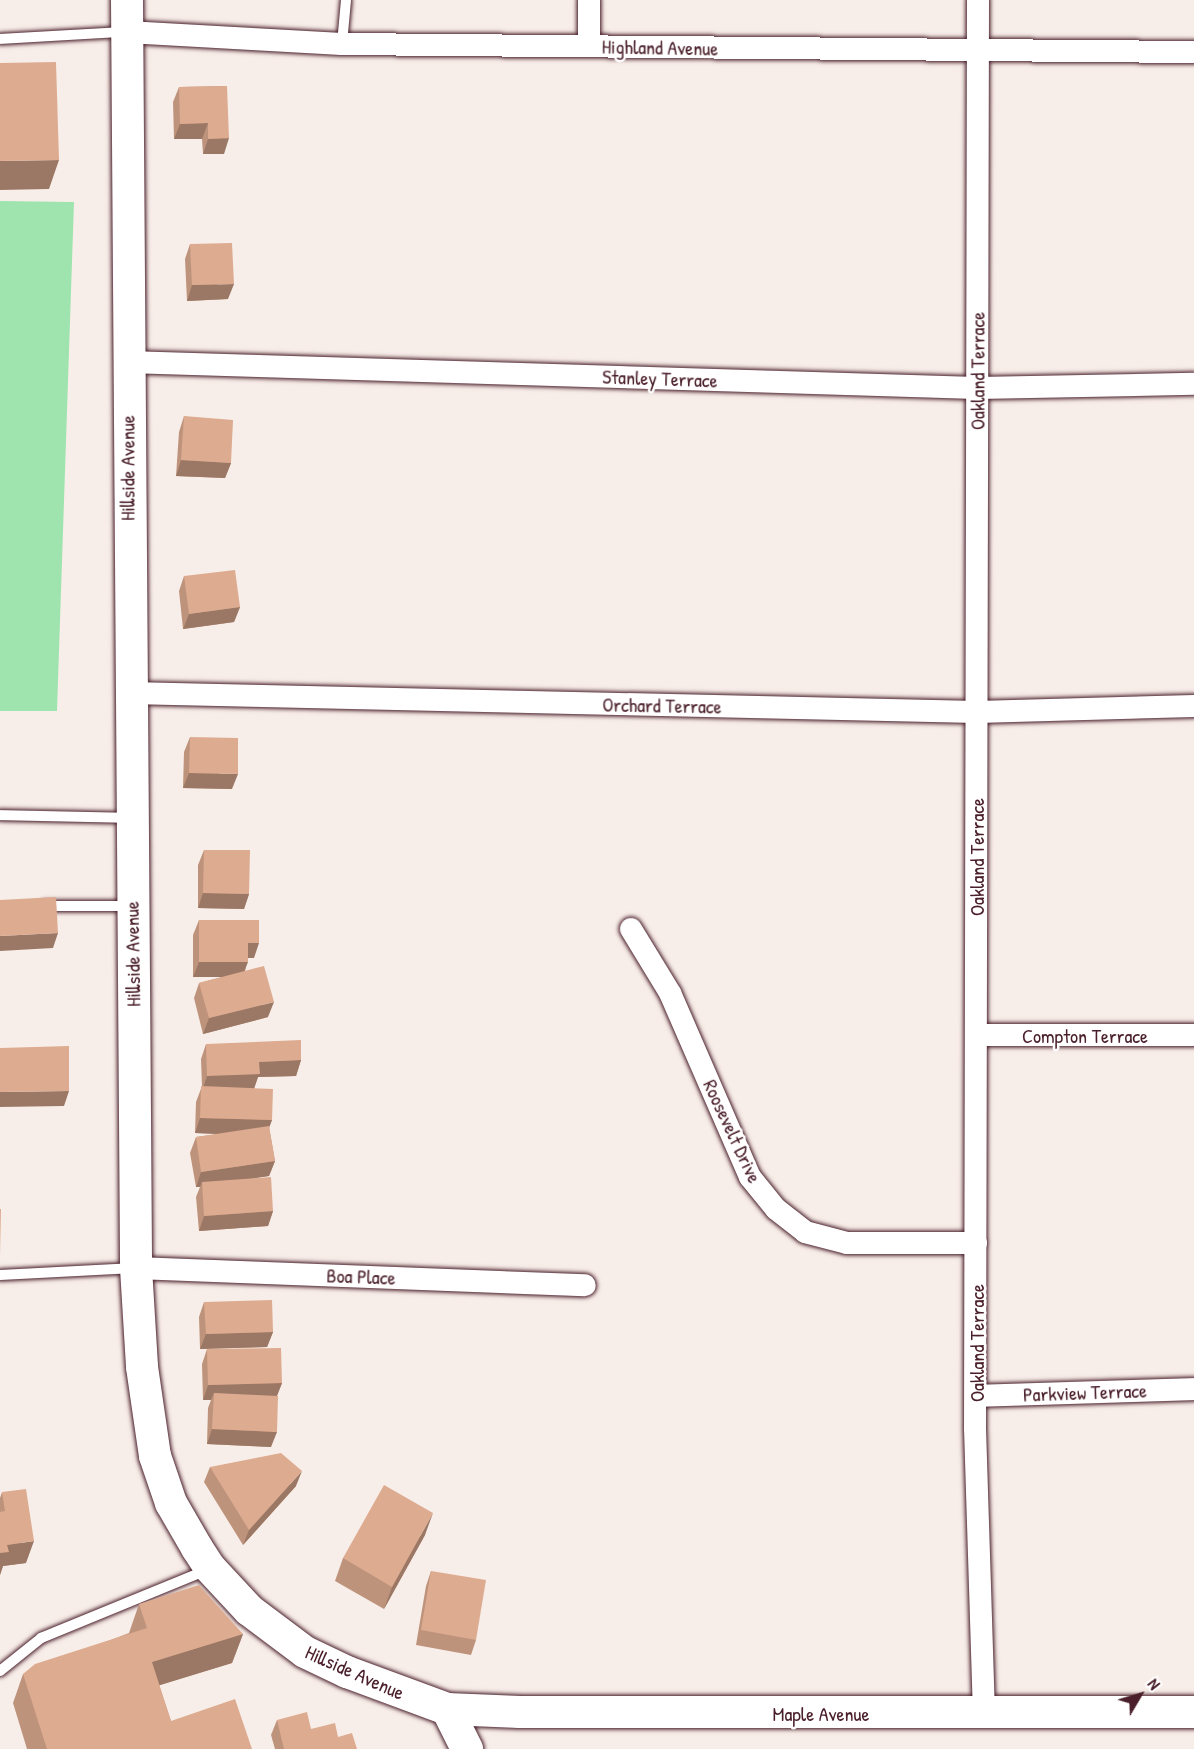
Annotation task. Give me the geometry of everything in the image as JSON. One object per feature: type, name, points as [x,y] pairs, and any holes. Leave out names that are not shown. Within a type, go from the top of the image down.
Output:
[{"type":"main road","name":"Hillside Avenue","points":[[127,0],[129,693],[136,1268],[145,1399],[155,1456],[171,1503],[210,1568],[249,1610],[305,1652],[347,1672],[447,1709]]},
{"type":"main road","name":"Maple Avenue","points":[[447,1709],[984,1714],[1194,1712]]},
{"type":"main road","points":[[447,1709],[467,1749]]},
{"type":"street","points":[[589,0],[589,46]]},
{"type":"street","name":"Oakland Terrace","points":[[978,0],[976,1396],[984,1714]]},
{"type":"street","name":"Highland Avenue","points":[[127,32],[342,44],[1194,52]]},
{"type":"street","name":"Stanley Terrace","points":[[127,363],[977,388],[1194,384]]},
{"type":"street","name":"Orchard Terrace","points":[[129,693],[976,712],[1194,706]]},
{"type":"street","name":"Roosevelt Drive","points":[[631,929],[670,993],[750,1177],[776,1209],[805,1232],[847,1243],[976,1243]]},
{"type":"street","name":"Compton Terrace","points":[[976,1035],[1194,1035]]},
{"type":"street","name":"Boa Place","points":[[136,1268],[585,1285]]},
{"type":"street","name":"Parkview Terrace","points":[[976,1396],[1194,1389]]},
{"type":"lane","points":[[342,44],[346,0]]},
{"type":"lane","points":[[0,39],[127,32]]},
{"type":"lane","points":[[0,815],[130,818]]},
{"type":"lane","points":[[32,906],[131,906]]},
{"type":"lane","points":[[0,1275],[136,1268]]},
{"type":"lane","points":[[0,1671],[41,1638],[210,1568]]},
{"type":"green space","points":[[0,201],[74,202],[57,711],[0,711]]},
{"type":"building","points":[[56,62],[59,160],[0,161],[0,63]]},
{"type":"building","points":[[227,86],[229,138],[208,139],[208,123],[180,124],[179,87]]},
{"type":"building","points":[[232,243],[234,284],[192,285],[190,244]]},
{"type":"building","points":[[184,416],[233,420],[231,463],[181,460]]},
{"type":"building","points":[[235,570],[240,607],[189,614],[184,576]]},
{"type":"building","points":[[190,737],[238,738],[238,774],[189,773]]},
{"type":"building","points":[[204,850],[250,850],[249,894],[203,893]]},
{"type":"building","points":[[56,897],[58,933],[0,936],[0,900]]},
{"type":"building","points":[[199,920],[259,920],[259,943],[248,943],[248,962],[199,962]]},
{"type":"building","points":[[264,966],[274,1002],[209,1018],[199,983]]},
{"type":"building","points":[[301,1040],[301,1060],[259,1062],[260,1074],[207,1076],[206,1044]]},
{"type":"building","points":[[69,1046],[69,1091],[0,1092],[0,1048]]},
{"type":"building","points":[[201,1086],[273,1089],[272,1120],[200,1118]]},
{"type":"building","points":[[269,1126],[275,1161],[201,1172],[196,1137]]},
{"type":"building","points":[[271,1177],[273,1211],[204,1216],[202,1182]]},
{"type":"building","points":[[0,1209],[1,1209],[0,1256]]},
{"type":"building","points":[[272,1300],[273,1332],[206,1334],[204,1302]]},
{"type":"building","points":[[281,1348],[282,1383],[208,1385],[207,1349]]},
{"type":"building","points":[[214,1393],[278,1396],[277,1432],[212,1429]]},
{"type":"building","points":[[281,1453],[302,1471],[249,1530],[210,1467]]},
{"type":"building","points":[[384,1485],[433,1513],[392,1587],[343,1558]]},
{"type":"building","points":[[26,1489],[34,1541],[7,1545],[9,1552],[0,1553],[0,1512],[5,1511],[2,1492]]},
{"type":"building","points":[[431,1571],[486,1580],[476,1640],[421,1630]]},
{"type":"building","points":[[199,1585],[243,1634],[152,1662],[171,1721],[235,1699],[252,1749],[47,1749],[23,1674],[35,1664],[147,1628],[139,1604]]},
{"type":"building","points":[[307,1712],[311,1729],[335,1723],[338,1737],[352,1733],[357,1749],[284,1749],[277,1720]]}]
